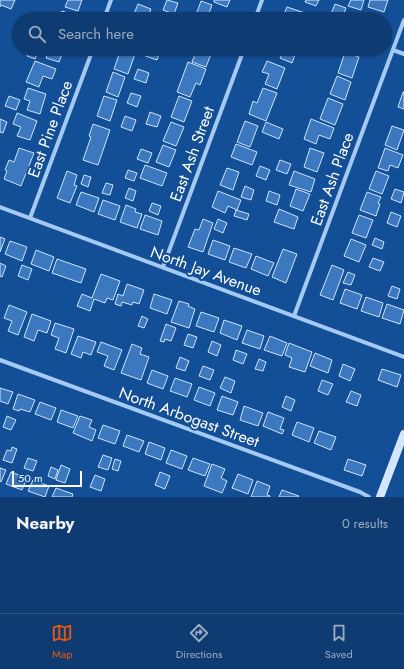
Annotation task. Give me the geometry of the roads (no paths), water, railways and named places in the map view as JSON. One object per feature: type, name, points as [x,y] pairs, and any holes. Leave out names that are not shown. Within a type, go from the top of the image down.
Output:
[{"type":"main road","points":[[380,497],[404,434]]},
{"type":"street","points":[[107,12],[111,0]]},
{"type":"street","points":[[258,12],[262,0]]},
{"type":"street","name":"East Ash Place","points":[[393,50],[404,20]]},
{"type":"street","points":[[393,50],[404,54]]},
{"type":"street","name":"East Pine Place","points":[[30,218],[90,56]]},
{"type":"street","name":"East Ash Street","points":[[162,267],[241,56]]},
{"type":"street","name":"East Ash Place","points":[[294,316],[391,56]]},
{"type":"street","name":"North Jay Avenue","points":[[0,207],[404,356]]},
{"type":"street","name":"North Arbogast Street","points":[[0,360],[360,492],[369,497]]}]
